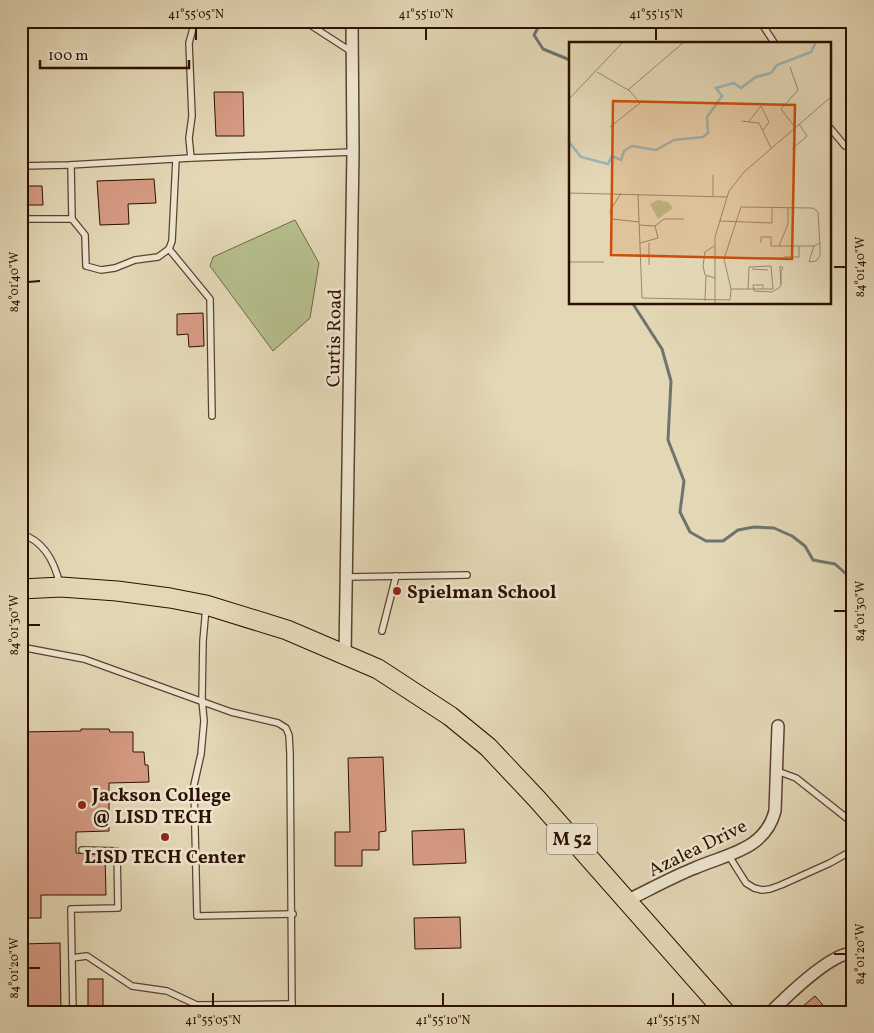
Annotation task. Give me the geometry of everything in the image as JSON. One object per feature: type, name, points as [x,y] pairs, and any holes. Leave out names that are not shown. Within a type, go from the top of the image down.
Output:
[{"type":"main road","points":[[21,589],[61,587],[142,593],[206,605],[286,630],[345,655]]},
{"type":"main road","name":"M 52","points":[[345,655],[378,669],[403,684],[450,716],[488,747],[537,799],[726,1012]]},
{"type":"street","name":"Curtis Road","points":[[345,655],[353,152],[352,21]]},
{"type":"street","name":"Azalea Drive","points":[[626,901],[696,867],[729,856],[755,842],[766,832],[772,822],[777,797],[778,726]]},
{"type":"street","points":[[771,1012],[826,964],[839,955],[853,953]]},
{"type":"lane","points":[[190,158],[189,138],[192,116],[189,43],[195,21]]},
{"type":"lane","points":[[304,21],[352,52]]},
{"type":"lane","points":[[760,21],[773,42]]},
{"type":"lane","points":[[832,130],[845,146],[853,150]]},
{"type":"lane","points":[[21,166],[353,152]]},
{"type":"lane","points":[[71,165],[72,219],[85,236],[86,266],[101,270],[115,268],[135,260],[158,257],[169,249],[172,241],[176,159]]},
{"type":"lane","points":[[21,219],[72,219]]},
{"type":"lane","points":[[169,249],[210,299],[212,416]]},
{"type":"lane","points":[[21,534],[29,536],[39,543],[51,558],[57,569],[61,587]]},
{"type":"lane","points":[[347,578],[467,575]]},
{"type":"lane","points":[[382,632],[396,576]]},
{"type":"lane","points":[[206,605],[203,641],[203,729],[201,754],[194,785],[197,916],[293,914]]},
{"type":"lane","points":[[21,647],[84,659],[231,712],[278,723],[286,728],[289,735],[293,914],[292,1012]]},
{"type":"lane","points":[[777,771],[796,778],[853,823]]},
{"type":"lane","points":[[73,1012],[71,909],[118,908],[117,851],[82,850]]},
{"type":"lane","points":[[729,856],[746,882],[754,888],[762,890],[781,885],[830,863],[853,850]]},
{"type":"lane","points":[[72,958],[87,956],[132,986],[167,991],[197,1005],[292,1004]]},
{"type":"green space","points":[[295,220],[319,263],[310,318],[273,351],[210,266],[213,257]]},
{"type":"building","points":[[214,92],[243,92],[244,136],[216,136]]},
{"type":"building","points":[[154,179],[156,203],[128,204],[129,224],[100,225],[97,181]]},
{"type":"building","points":[[21,186],[42,186],[43,205],[21,205]]},
{"type":"building","points":[[203,313],[204,346],[189,347],[188,334],[177,335],[177,314]]},
{"type":"building","points":[[81,729],[109,729],[110,732],[133,732],[133,752],[144,752],[145,765],[148,765],[149,782],[109,783],[109,831],[76,832],[76,853],[105,855],[106,895],[41,895],[41,918],[21,918],[21,732],[81,731]]},
{"type":"building","points":[[383,757],[386,831],[379,832],[379,850],[362,850],[362,866],[335,866],[335,832],[350,832],[348,758]]},
{"type":"building","points":[[464,829],[466,863],[413,865],[412,831]]},
{"type":"building","points":[[460,917],[461,948],[415,949],[414,918]]},
{"type":"building","points":[[60,943],[61,1012],[21,1012],[21,944]]},
{"type":"building","points":[[88,979],[103,979],[103,1012],[88,1012]]},
{"type":"building","points":[[815,996],[829,1012],[806,1012],[802,1007]]},
{"type":"waterway","points":[[544,21],[540,24],[534,35],[543,49],[569,60]]},
{"type":"waterway","points":[[634,305],[662,349],[671,381],[668,440],[684,481],[680,512],[690,532],[706,541],[723,541],[738,530],[754,527],[774,528],[792,536],[805,546],[813,560],[835,564],[853,580]]},
{"type":"place","name":"Spielman School","points":[[397,591]]},
{"type":"place","name":"Jackson College @ LISD TECH","points":[[82,805]]},
{"type":"place","name":"LISD TECH Center","points":[[165,837]]}]
